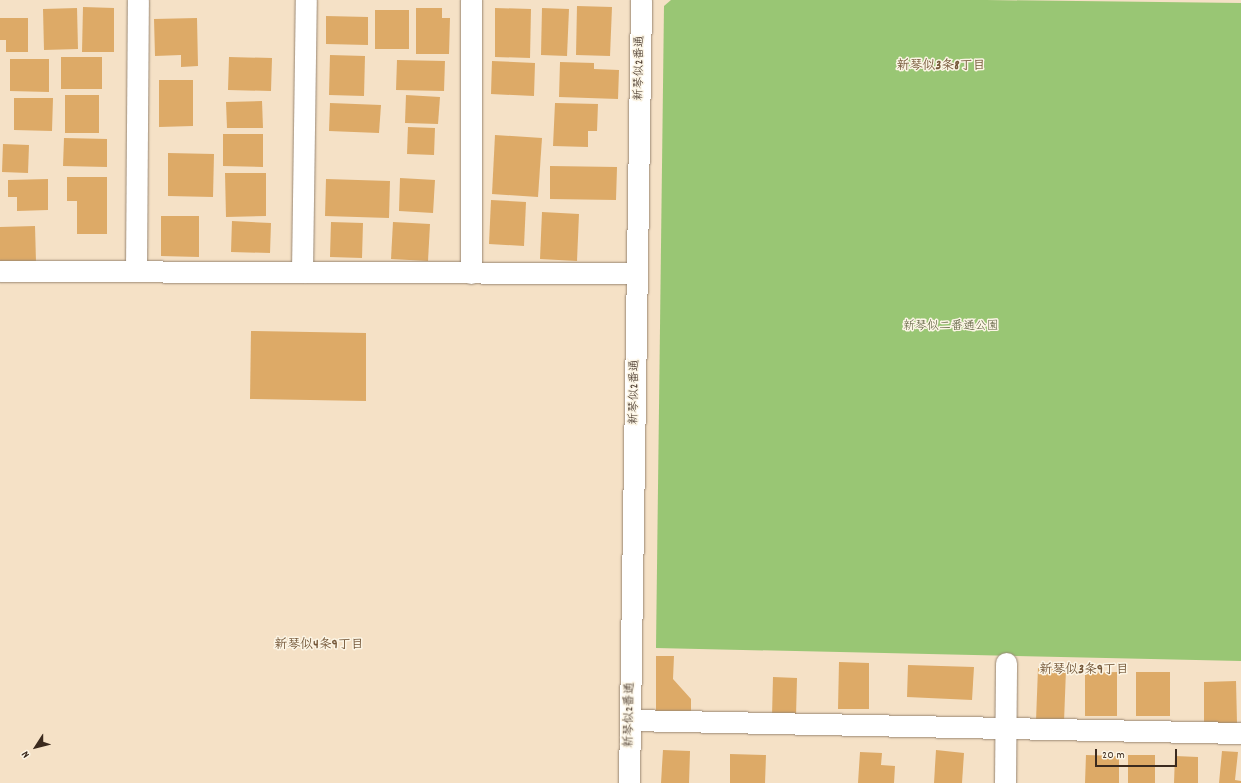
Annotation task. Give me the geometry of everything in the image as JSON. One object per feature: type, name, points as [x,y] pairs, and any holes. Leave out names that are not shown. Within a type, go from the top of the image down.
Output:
[{"type":"street","points":[[136,271],[138,0]]},
{"type":"street","points":[[302,272],[306,0]]},
{"type":"street","points":[[471,0],[472,273]]},
{"type":"street","name":"新琴似2番通","points":[[629,783],[641,0]]},
{"type":"street","points":[[0,271],[637,273]]},
{"type":"street","points":[[1005,783],[1006,663]]},
{"type":"street","points":[[630,720],[1241,733]]},
{"type":"green space","name":"新琴似二番通公園","points":[[671,0],[986,0],[1241,3],[1241,661],[656,648],[664,6]]},
{"type":"building","points":[[577,6],[612,7],[610,56],[576,55]]},
{"type":"building","points":[[83,7],[114,8],[114,52],[82,52]]},
{"type":"building","points":[[77,8],[78,49],[44,50],[43,9]]},
{"type":"building","points":[[416,8],[442,8],[442,18],[450,18],[449,54],[416,54]]},
{"type":"building","points":[[495,8],[531,9],[530,58],[495,57]]},
{"type":"building","points":[[542,8],[569,9],[567,56],[541,55]]},
{"type":"building","points":[[375,10],[409,10],[409,49],[375,49]]},
{"type":"building","points":[[326,16],[368,17],[368,45],[326,44]]},
{"type":"building","points":[[0,18],[28,18],[28,52],[6,52],[6,40],[0,40]]},
{"type":"building","points":[[197,18],[198,66],[181,67],[181,55],[155,56],[154,19]]},
{"type":"building","points":[[330,55],[365,56],[364,96],[329,95]]},
{"type":"building","points":[[61,57],[102,57],[102,89],[61,89]]},
{"type":"building","points":[[229,57],[272,58],[271,91],[228,90]]},
{"type":"building","points":[[10,59],[49,59],[49,92],[10,91]]},
{"type":"building","points":[[397,60],[445,61],[444,91],[396,90]]},
{"type":"building","points":[[492,61],[535,63],[534,96],[491,94]]},
{"type":"building","points":[[560,62],[594,63],[594,69],[619,70],[618,99],[559,97]]},
{"type":"building","points":[[159,80],[193,80],[193,126],[159,127]]},
{"type":"building","points":[[65,95],[99,95],[99,133],[65,133]]},
{"type":"building","points":[[406,95],[440,97],[438,124],[405,123]]},
{"type":"building","points":[[14,98],[53,98],[52,131],[14,130]]},
{"type":"building","points":[[262,101],[263,128],[227,128],[226,102]]},
{"type":"building","points":[[330,103],[381,105],[379,133],[329,131]]},
{"type":"building","points":[[555,103],[598,104],[597,131],[588,131],[588,147],[553,146]]},
{"type":"building","points":[[408,127],[435,128],[434,155],[407,154]]},
{"type":"building","points":[[223,134],[263,134],[263,167],[223,166]]},
{"type":"building","points":[[495,135],[542,138],[538,197],[492,194]]},
{"type":"building","points":[[64,138],[107,139],[107,167],[63,166]]},
{"type":"building","points":[[3,144],[29,145],[28,173],[2,172]]},
{"type":"building","points":[[168,153],[214,154],[213,197],[168,196]]},
{"type":"building","points":[[550,166],[617,167],[616,200],[550,199]]},
{"type":"building","points":[[225,173],[266,173],[266,216],[226,217]]},
{"type":"building","points":[[67,177],[107,177],[107,234],[77,234],[77,201],[67,201]]},
{"type":"building","points":[[400,178],[435,180],[433,213],[399,211]]},
{"type":"building","points":[[48,179],[48,210],[17,211],[17,197],[8,197],[8,180]]},
{"type":"building","points":[[326,179],[390,181],[389,218],[325,216]]},
{"type":"building","points":[[491,200],[526,202],[524,246],[489,244]]},
{"type":"building","points":[[542,212],[579,214],[577,261],[540,259]]},
{"type":"building","points":[[161,216],[199,216],[199,257],[161,256]]},
{"type":"building","points":[[232,221],[271,223],[270,253],[231,252]]},
{"type":"building","points":[[331,222],[363,223],[362,258],[330,257]]},
{"type":"building","points":[[393,222],[430,224],[428,261],[391,259]]},
{"type":"building","points":[[35,226],[36,262],[0,262],[0,227]]},
{"type":"building","points":[[251,331],[366,333],[366,401],[250,399]]},
{"type":"building","points":[[656,656],[674,656],[673,679],[691,699],[691,714],[656,714]]},
{"type":"building","points":[[839,662],[869,663],[869,709],[838,709]]},
{"type":"building","points":[[908,665],[974,667],[972,700],[907,697]]},
{"type":"building","points":[[1038,668],[1066,669],[1064,722],[1036,721]]},
{"type":"building","points":[[1117,672],[1117,716],[1085,716],[1085,673]]},
{"type":"building","points":[[1136,672],[1170,672],[1170,716],[1136,716]]},
{"type":"building","points":[[773,677],[797,678],[796,716],[772,716]]},
{"type":"building","points":[[1236,681],[1237,723],[1204,723],[1204,682]]},
{"type":"building","points":[[663,750],[690,751],[689,783],[661,783]]},
{"type":"building","points":[[936,750],[964,753],[962,783],[934,783]]},
{"type":"building","points":[[1222,751],[1238,752],[1235,780],[1241,781],[1241,783],[1219,783]]},
{"type":"building","points":[[860,752],[882,753],[881,765],[895,766],[894,783],[858,783]]},
{"type":"building","points":[[730,754],[766,755],[765,783],[730,783]]},
{"type":"building","points":[[1086,755],[1119,756],[1119,783],[1085,783]]},
{"type":"building","points":[[1128,755],[1155,755],[1155,783],[1128,783]]},
{"type":"building","points":[[1175,756],[1198,757],[1198,783],[1174,783]]},
{"type":"district","name":"新琴似3条8丁目","points":[[941,67]]},
{"type":"district","name":"新琴似4条9丁目","points":[[319,646]]},
{"type":"district","name":"新琴似3条9丁目","points":[[1084,671]]}]
